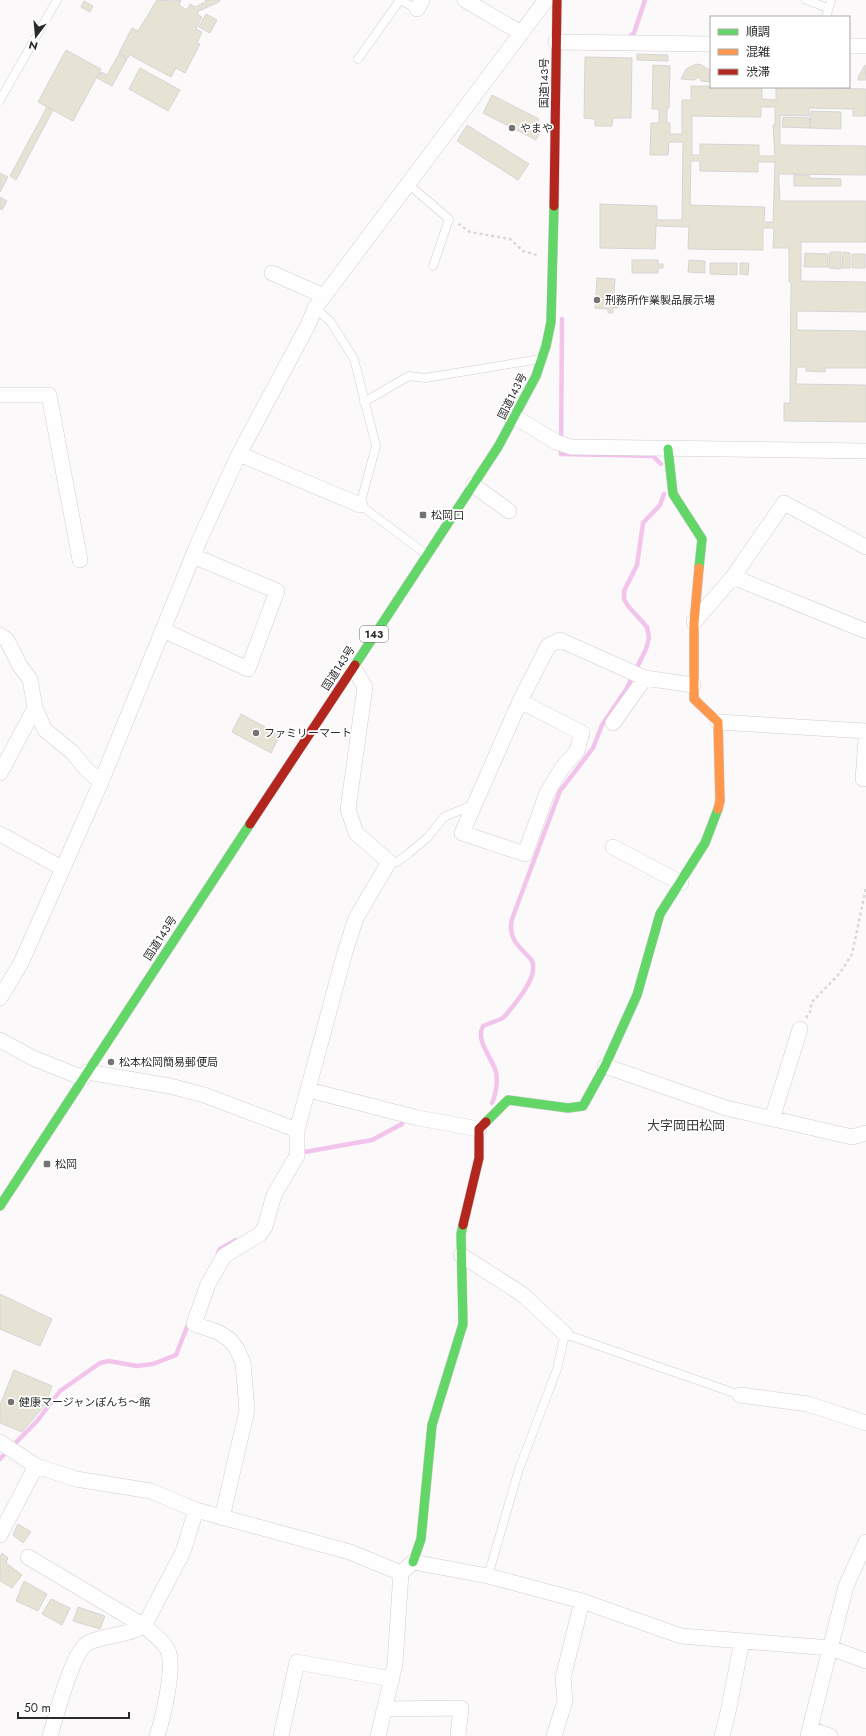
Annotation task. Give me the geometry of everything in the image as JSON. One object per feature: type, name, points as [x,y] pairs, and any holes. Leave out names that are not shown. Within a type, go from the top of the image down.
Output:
[{"type":"main road","name":"国道143号","points":[[0,1206],[473,485],[515,417],[532,386],[542,359],[550,330],[554,300],[557,0]]},
{"type":"main road","points":[[413,1562],[421,1539],[432,1425],[463,1324],[461,1234],[479,1158],[479,1129],[508,1100],[568,1108],[583,1106],[605,1066],[637,995],[660,914],[705,843],[715,820],[720,801],[718,722],[694,699],[693,685],[694,623],[702,539],[673,494],[668,449]]},
{"type":"street","points":[[466,0],[521,33]]},
{"type":"street","points":[[0,998],[21,963],[101,782],[193,556],[239,454],[319,302],[546,0]]},
{"type":"street","points":[[556,42],[710,44]]},
{"type":"street","points":[[850,46],[866,46]]},
{"type":"street","points":[[272,273],[319,302]]},
{"type":"street","points":[[0,395],[49,395],[80,560]]},
{"type":"street","points":[[515,417],[556,442],[571,447],[866,451]]},
{"type":"street","points":[[239,454],[360,505]]},
{"type":"street","points":[[473,485],[509,512]]},
{"type":"street","points":[[694,623],[733,577],[784,503],[866,547]]},
{"type":"street","points":[[163,630],[248,669],[277,591],[193,556]]},
{"type":"street","points":[[733,577],[866,630]]},
{"type":"street","points":[[520,701],[582,734],[577,751],[562,768],[547,793],[526,854],[462,833],[520,701],[548,646],[560,640],[639,675],[693,685]]},
{"type":"street","points":[[2,642],[30,679],[35,708],[45,730],[72,752],[86,769],[101,782]]},
{"type":"street","points":[[222,1518],[247,1410],[243,1363],[237,1349],[230,1340],[218,1332],[194,1324],[208,1284],[224,1256],[260,1234],[265,1227],[274,1195],[297,1153],[297,1130],[345,952],[356,918],[389,862],[356,833],[348,809],[365,687],[353,667]]},
{"type":"street","points":[[613,723],[639,675]]},
{"type":"street","points":[[0,773],[35,708]]},
{"type":"street","points":[[718,722],[866,731]]},
{"type":"street","points":[[862,779],[866,741]]},
{"type":"street","points":[[0,834],[62,868]]},
{"type":"street","points":[[613,847],[681,883]]},
{"type":"street","points":[[772,1119],[800,1029]]},
{"type":"street","points":[[0,1040],[33,1058],[85,1075],[170,1086],[204,1095],[297,1130]]},
{"type":"street","points":[[605,1066],[726,1108],[852,1137],[866,1133]]},
{"type":"street","points":[[309,1090],[418,1118],[479,1129]]},
{"type":"street","points":[[461,1255],[522,1294],[565,1334]]},
{"type":"street","points":[[740,1395],[808,1404],[866,1423]]},
{"type":"street","points":[[7,1447],[36,1466],[76,1479],[151,1491],[196,1510],[222,1518],[350,1552],[401,1573]]},
{"type":"street","points":[[0,1535],[36,1466]]},
{"type":"street","points":[[50,1736],[65,1687],[80,1649],[88,1642],[134,1632],[144,1626],[183,1552],[196,1510]]},
{"type":"street","points":[[830,1736],[809,1733],[846,1586],[866,1542]]},
{"type":"street","points":[[28,1557],[144,1626],[161,1641],[169,1653],[169,1670],[164,1716],[156,1736]]},
{"type":"street","points":[[378,1736],[395,1664],[401,1573],[413,1562],[488,1576],[582,1601],[681,1636],[831,1648],[866,1661]]},
{"type":"street","points":[[554,1736],[565,1701],[563,1678],[582,1601]]},
{"type":"street","points":[[722,1736],[742,1640]]},
{"type":"street","points":[[281,1736],[297,1662],[392,1679]]},
{"type":"street","points":[[385,1709],[461,1708],[458,1736]]},
{"type":"lane","points":[[0,100],[57,0]]},
{"type":"lane","points":[[358,59],[400,0],[420,4]]},
{"type":"lane","points":[[806,0],[830,4],[826,16]]},
{"type":"lane","points":[[408,184],[449,218],[433,266]]},
{"type":"lane","points":[[319,302],[354,359],[376,446],[360,505],[427,554]]},
{"type":"lane","points":[[364,402],[409,376],[426,378],[542,359]]},
{"type":"lane","points":[[389,862],[397,862],[409,853],[428,837],[444,817],[474,804]]},
{"type":"lane","points":[[488,1576],[519,1469],[557,1370],[565,1334],[740,1395]]},
{"type":"path","points":[[449,218],[470,232],[510,239],[523,251],[555,259]]},
{"type":"path","points":[[800,1029],[811,1010],[811,1003],[840,973],[852,954],[866,888]]},
{"type":"building","points":[[157,0],[181,0],[179,5],[187,10],[190,4],[195,7],[207,1],[205,0],[220,0],[219,2],[199,11],[197,14],[202,17],[196,29],[202,32],[197,43],[200,44],[185,73],[176,68],[171,77],[130,55],[128,58],[119,53],[132,28],[138,31]]},
{"type":"building","points":[[84,1],[93,6],[90,12],[81,7]]},
{"type":"building","points":[[206,14],[217,20],[210,33],[199,27]]},
{"type":"building","points":[[66,50],[101,69],[73,121],[38,102]]},
{"type":"building","points":[[119,54],[127,59],[112,86],[97,78],[101,72],[107,75]]},
{"type":"building","points":[[637,54],[668,55],[668,61],[637,60]]},
{"type":"building","points":[[585,57],[632,58],[631,118],[613,118],[612,126],[595,126],[595,119],[584,118]]},
{"type":"building","points":[[696,64],[702,65],[710,70],[710,82],[701,81],[699,77],[694,80],[681,79],[686,69]]},
{"type":"building","points":[[653,65],[670,66],[669,108],[667,108],[667,123],[670,123],[670,134],[682,134],[682,100],[691,100],[691,86],[710,86],[710,88],[762,88],[762,99],[776,100],[776,88],[866,89],[866,116],[853,116],[853,109],[809,108],[809,116],[780,115],[780,145],[866,146],[866,175],[779,174],[779,183],[780,201],[866,201],[866,242],[801,242],[801,281],[866,282],[866,312],[797,311],[797,330],[866,331],[866,368],[825,368],[825,372],[806,371],[806,367],[797,367],[796,384],[866,385],[866,422],[784,421],[784,403],[790,403],[791,282],[789,282],[789,248],[773,248],[774,228],[763,228],[763,250],[688,249],[689,227],[656,226],[655,249],[600,248],[600,204],[657,206],[657,220],[682,220],[683,142],[669,142],[668,155],[650,155],[651,123],[659,123],[659,109],[652,109]],"holes":[[[761,107],[775,107],[775,125],[773,125],[775,156],[759,156],[759,145],[700,144],[700,155],[692,155],[692,116],[761,117]],[[691,161],[700,161],[700,171],[758,172],[758,162],[775,162],[773,222],[764,222],[765,207],[690,205]]]},
{"type":"building","points":[[865,65],[866,80],[858,80],[859,75]]},
{"type":"building","points":[[140,68],[180,90],[168,111],[129,89]]},
{"type":"building","points":[[492,95],[539,119],[535,129],[540,132],[536,140],[483,113]]},
{"type":"building","points":[[47,107],[53,110],[16,180],[10,176]]},
{"type":"building","points":[[811,111],[841,112],[841,129],[810,128]]},
{"type":"building","points":[[783,117],[810,118],[810,128],[782,127]]},
{"type":"building","points":[[467,125],[529,164],[518,180],[457,141]]},
{"type":"building","points":[[0,173],[8,177],[0,192]]},
{"type":"building","points":[[794,175],[809,175],[809,178],[841,179],[841,186],[794,186]]},
{"type":"building","points":[[0,197],[7,201],[2,210],[0,209]]},
{"type":"building","points":[[830,252],[841,252],[841,269],[829,268]]},
{"type":"building","points":[[843,252],[850,253],[850,268],[842,268]]},
{"type":"building","points":[[805,253],[828,254],[828,267],[804,267]]},
{"type":"building","points":[[852,254],[865,254],[865,268],[852,268]]},
{"type":"building","points":[[632,260],[658,260],[658,264],[663,264],[663,268],[658,268],[658,273],[632,273]]},
{"type":"building","points":[[689,260],[705,261],[705,273],[688,272]]},
{"type":"building","points":[[710,263],[737,263],[737,275],[710,274]]},
{"type":"building","points":[[740,263],[749,263],[748,275],[740,274]]},
{"type":"building","points":[[597,278],[615,279],[614,294],[618,294],[618,308],[613,308],[613,313],[608,313],[608,309],[595,308]]},
{"type":"building","name":"ファミリーマート","points":[[241,714],[280,735],[271,753],[232,732]]},
{"type":"building","points":[[0,1294],[52,1319],[40,1346],[0,1329]]},
{"type":"building","points":[[14,1370],[52,1386],[46,1404],[22,1432],[0,1423],[0,1405]]},
{"type":"building","points":[[18,1524],[31,1532],[23,1543],[13,1535]]},
{"type":"building","points":[[2,1553],[8,1558],[6,1563],[22,1575],[12,1588],[0,1581],[0,1557]]},
{"type":"building","points":[[24,1581],[47,1594],[38,1611],[16,1601]]},
{"type":"building","points":[[51,1599],[70,1608],[62,1625],[42,1614]]},
{"type":"building","points":[[78,1607],[105,1616],[100,1629],[73,1621]]},
{"type":"waterway","points":[[628,38],[634,33],[645,0]]},
{"type":"waterway","points":[[562,319],[561,454],[653,456],[661,464]]},
{"type":"waterway","points":[[492,1103],[496,1088],[496,1072],[485,1049],[481,1032],[483,1026],[505,1016],[529,983],[533,968],[532,960],[513,938],[511,930],[512,919],[560,791],[593,748],[602,725],[627,688],[646,649],[649,638],[647,627],[628,606],[624,599],[624,591],[637,565],[643,523],[660,505],[664,494]]},
{"type":"waterway","points":[[299,1153],[372,1140],[402,1124]]},
{"type":"waterway","points":[[218,1253],[220,1249],[236,1240]]},
{"type":"waterway","points":[[0,1459],[37,1421],[60,1391],[100,1363],[109,1361],[137,1366],[153,1364],[176,1355],[189,1322]]},
{"type":"traffic: fast","points":[[355,665],[498,447],[536,376],[546,346],[551,322],[554,206]]},
{"type":"traffic: fast","points":[[668,449],[673,494],[702,539],[699,568]]},
{"type":"traffic: fast","points":[[486,1122],[508,1100],[568,1108],[583,1106],[605,1066],[637,995],[660,914],[705,843],[718,809]]},
{"type":"traffic: fast","points":[[0,1206],[250,824]]},
{"type":"traffic: fast","points":[[413,1562],[421,1539],[432,1425],[463,1324],[461,1234],[463,1225]]},
{"type":"traffic: slow","points":[[699,568],[694,623],[694,699],[718,722],[720,801],[718,809]]},
{"type":"traffic: jam","points":[[554,206],[557,0]]},
{"type":"traffic: jam","points":[[250,824],[355,665]]},
{"type":"traffic: jam","points":[[463,1225],[479,1158],[479,1129],[486,1122]]},
{"type":"place","name":"やまや","points":[[512,128]]},
{"type":"place","name":"刑務所作業製品展示場","points":[[597,300]]},
{"type":"place","name":"松岡口","points":[[423,515]]},
{"type":"place","name":"ファミリーマート","points":[[256,733]]},
{"type":"place","name":"松本松岡簡易郵便局","points":[[111,1062]]},
{"type":"place","name":"松岡","points":[[47,1164]]},
{"type":"place","name":"健康マージャンぽんち～館","points":[[11,1402]]},
{"type":"district","name":"大字岡田松岡","points":[[686,1125]]}]
